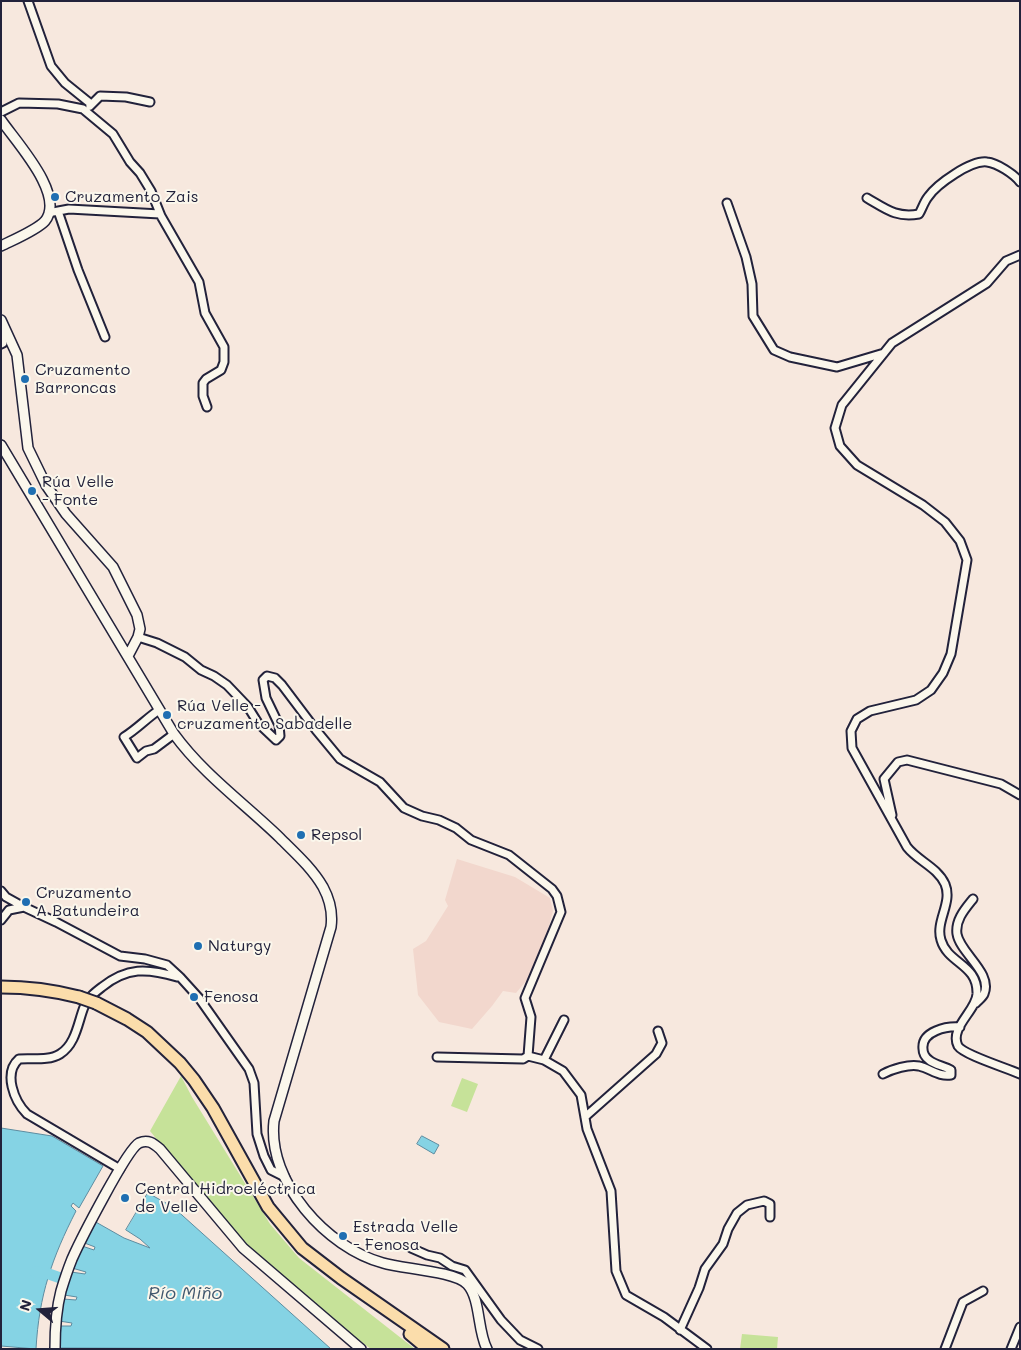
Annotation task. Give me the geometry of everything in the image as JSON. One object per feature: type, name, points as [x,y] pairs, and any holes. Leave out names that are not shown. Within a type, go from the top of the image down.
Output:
[{"type":"highway","points":[[1,987],[26,987],[50,990],[78,997],[96,1003],[147,1032],[180,1063],[194,1080],[213,1108],[268,1207],[302,1248],[428,1349]]},
{"type":"highway","points":[[341,1278],[443,1349]]},
{"type":"street","points":[[28,1],[51,66],[66,83],[91,104]]},
{"type":"street","points":[[86,112],[91,104],[100,96],[126,97],[150,102]]},
{"type":"street","points":[[1,112],[19,103],[58,104],[83,110],[113,134],[130,162],[146,181],[160,214],[198,282],[205,312],[224,347],[224,362],[221,370],[203,383],[203,396],[207,408]]},
{"type":"street","points":[[1,120],[39,173],[46,186],[50,205],[105,338]]},
{"type":"street","points":[[867,198],[892,212],[906,216],[919,214],[928,197],[941,184],[971,164],[987,162],[999,166],[1020,182]]},
{"type":"street","points":[[727,203],[746,257],[752,284],[753,316],[774,350],[790,357],[837,367],[884,353]]},
{"type":"street","points":[[1,246],[36,228],[54,211],[69,209],[160,214]]},
{"type":"street","points":[[972,1008],[977,996],[973,975],[969,969],[950,955],[944,948],[940,938],[940,929],[946,907],[947,894],[945,885],[932,868],[914,856],[907,847],[852,748],[851,732],[857,719],[870,711],[916,700],[931,690],[952,654],[966,560],[960,541],[945,522],[923,505],[857,465],[840,446],[835,428],[842,405],[892,344],[987,283],[1006,261],[1020,255]]},
{"type":"street","points":[[1,320],[17,354],[28,448],[46,485],[73,522],[112,567],[137,615],[140,629],[128,656]]},
{"type":"street","points":[[1,336],[3,343],[1,344]]},
{"type":"street","points":[[1,445],[174,734],[194,758],[295,852],[323,887],[332,908],[331,927],[274,1120],[275,1148],[285,1177],[301,1205],[313,1220],[357,1252],[375,1261],[448,1275],[470,1282],[520,1340],[538,1349]]},
{"type":"street","points":[[138,637],[157,643],[185,657],[227,685],[248,707],[258,723],[276,740],[280,736],[280,730],[266,698],[263,680],[267,676],[275,678],[340,759],[380,782],[404,808],[422,816],[439,820],[456,828],[471,840],[509,855],[552,889],[557,896],[561,912],[525,998],[531,1017],[528,1056]]},
{"type":"street","points":[[159,710],[143,721],[137,729],[124,737],[137,758],[146,751],[154,749],[174,734]]},
{"type":"street","points":[[894,824],[884,779],[898,762],[907,760],[1001,784],[1020,796]]},
{"type":"street","points":[[1,891],[6,897],[24,907],[120,956],[145,959],[167,965],[180,978],[199,998],[249,1069],[254,1083],[257,1134],[264,1156],[271,1170],[285,1177]]},
{"type":"street","points":[[973,899],[960,916],[957,934],[966,951],[979,968],[985,982],[984,994],[960,1026],[956,1037],[957,1044],[969,1054],[1020,1074]]},
{"type":"street","points":[[1,920],[10,910],[24,907]]},
{"type":"street","points":[[120,1169],[27,1114],[14,1094],[11,1071],[14,1063],[19,1059],[44,1059],[60,1055],[75,1034],[92,994],[112,978],[133,970],[155,970],[180,978]]},
{"type":"street","points":[[544,1060],[564,1020]]},
{"type":"street","points":[[883,1074],[905,1066],[918,1066],[937,1074],[951,1075],[952,1072],[948,1068],[934,1063],[926,1057],[923,1044],[930,1035],[938,1030],[950,1026],[960,1026]]},
{"type":"street","points":[[585,1117],[656,1054],[662,1043],[658,1031]]},
{"type":"street","points":[[437,1057],[523,1059],[528,1056],[544,1060],[563,1071],[581,1095],[592,1144],[611,1191],[616,1271],[626,1295],[664,1317],[707,1349]]},
{"type":"street","points":[[54,1349],[61,1293],[71,1261],[83,1234],[120,1169],[137,1144],[146,1141],[152,1142],[243,1248],[361,1349]]},
{"type":"street","points":[[680,1330],[700,1288],[705,1269],[723,1244],[737,1213],[747,1204],[764,1201],[770,1204],[770,1217]]},
{"type":"street","points":[[411,1248],[427,1256],[440,1258],[452,1266],[465,1270],[475,1299],[487,1349]]},
{"type":"street","points":[[945,1349],[963,1302],[983,1291]]},
{"type":"street","points":[[1011,1349],[1020,1327]]},
{"type":"shaded area","points":[[457,859],[515,877],[550,898],[553,911],[544,945],[531,975],[516,993],[503,991],[472,1029],[439,1022],[418,995],[413,949],[426,941],[448,906],[445,900]]},
{"type":"green space","points":[[181,1076],[270,1224],[299,1258],[415,1349],[371,1349],[291,1290],[249,1253],[150,1131]]},
{"type":"green space","points":[[462,1078],[478,1084],[467,1112],[451,1106]]},
{"type":"green space","points":[[742,1334],[778,1337],[777,1349],[740,1349]]},
{"type":"water","points":[[1,1128],[52,1136],[103,1166],[79,1208],[73,1203],[71,1206],[76,1211],[48,1277],[40,1311],[36,1349],[1,1346]]},
{"type":"water","points":[[422,1136],[439,1145],[434,1154],[417,1144]]},
{"type":"water","name":"Río Miño","points":[[148,1193],[173,1207],[331,1349],[57,1348],[58,1326],[71,1326],[72,1323],[59,1321],[63,1299],[76,1300],[77,1297],[64,1295],[71,1272],[85,1274],[86,1272],[72,1268],[82,1246],[94,1250],[95,1247],[82,1242],[94,1221],[124,1238],[150,1248],[126,1230]]},
{"type":"waterway","name":"Río Miño","points":[[35,1272],[46,1273],[75,1283]]},
{"type":"place","name":"Cruzamento Zais","points":[[55,197]]},
{"type":"place","name":"Cruzamento Barroncas","points":[[25,379]]},
{"type":"place","name":"Rúa Velle - Fonte","points":[[32,491]]},
{"type":"place","name":"Rúa Velle - cruzamento Sabadelle","points":[[167,715]]},
{"type":"place","name":"Repsol","points":[[301,835]]},
{"type":"place","name":"Cruzamento A Batundeira","points":[[26,902]]},
{"type":"place","name":"Naturgy","points":[[198,946]]},
{"type":"place","name":"Fenosa","points":[[194,997]]},
{"type":"place","name":"Central Hidroeléctrica de Velle","points":[[125,1198]]},
{"type":"place","name":"Estrada Velle - Fenosa","points":[[343,1236]]}]
